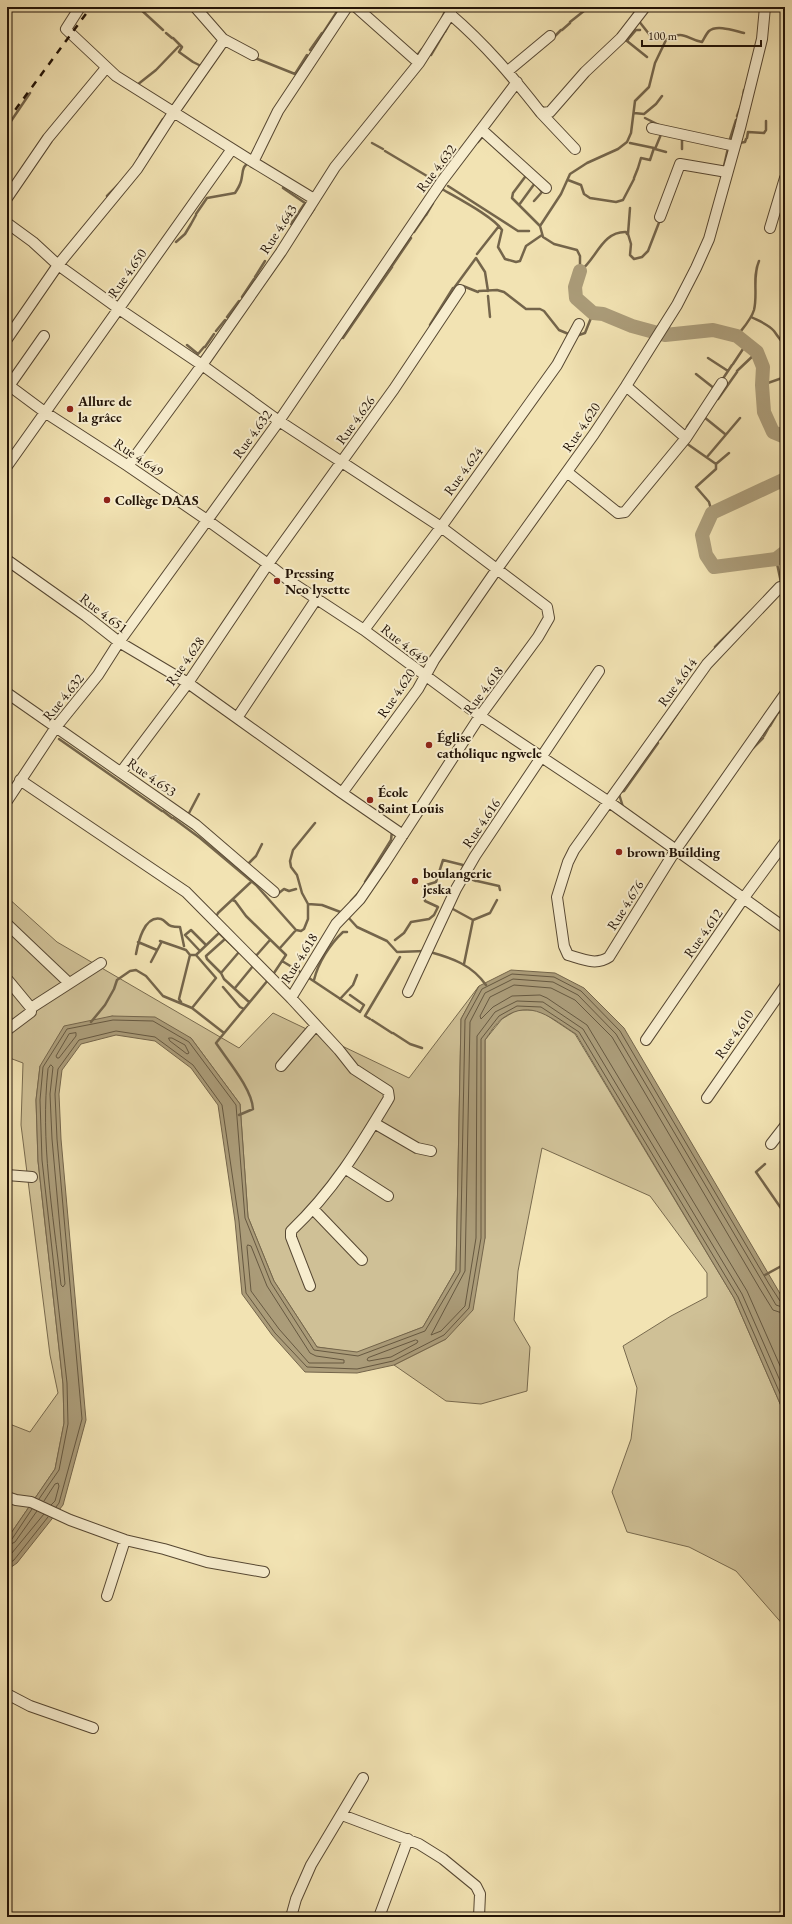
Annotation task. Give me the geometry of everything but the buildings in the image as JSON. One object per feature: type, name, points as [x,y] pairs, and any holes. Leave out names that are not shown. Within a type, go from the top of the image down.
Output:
[{"type":"street","points":[[80,7],[66,29],[106,68],[134,89],[314,199]]},
{"type":"street","points":[[195,7],[223,39],[253,55]]},
{"type":"street","points":[[253,162],[278,112],[347,7]]},
{"type":"street","points":[[356,7],[419,63]]},
{"type":"street","points":[[541,113],[550,112],[585,72],[621,38],[645,7]]},
{"type":"street","name":"Rue 4.620","points":[[342,793],[418,689],[424,676],[497,569],[567,472],[626,386],[676,305],[696,268],[709,239],[735,146],[762,39],[765,7]]},
{"type":"street","points":[[451,10],[508,71],[541,113],[575,150]]},
{"type":"street","name":"Rue 4.643","points":[[128,466],[202,365],[281,252],[335,167],[419,63],[451,10]]},
{"type":"street","points":[[508,71],[550,36]]},
{"type":"street","points":[[7,339],[58,265],[137,169],[173,113],[222,43],[223,39]]},
{"type":"street","points":[[7,198],[48,138],[106,68]]},
{"type":"street","name":"Rue 4.632","points":[[7,800],[56,727],[98,675],[119,642],[279,421],[442,181],[517,82]]},
{"type":"street","points":[[652,128],[735,146]]},
{"type":"street","points":[[482,130],[546,188]]},
{"type":"street","name":"Rue 4.650","points":[[7,466],[232,149]]},
{"type":"street","points":[[660,217],[680,164],[727,172]]},
{"type":"street","points":[[770,228],[785,178]]},
{"type":"street","name":"Rue 4.618","points":[[7,223],[33,242],[58,265],[119,309],[202,365],[279,421],[441,527],[547,607],[548,618],[538,637],[480,716],[360,899],[336,924],[291,998]]},
{"type":"street","name":"Rue 4.626","points":[[268,564],[394,389],[460,290]]},
{"type":"street","name":"Rue 4.624","points":[[364,630],[441,527],[556,365],[579,324]]},
{"type":"street","points":[[8,385],[44,336]]},
{"type":"street","points":[[567,472],[618,513],[622,514],[658,474],[686,438],[722,383]]},
{"type":"street","name":"Rue 4.649","points":[[8,385],[46,413],[128,466],[206,520],[291,582],[364,630],[424,676],[480,716],[541,759],[609,802],[675,851],[785,928]]},
{"type":"street","points":[[626,386],[686,438]]},
{"type":"street","name":"Rue 4.651","points":[[7,560],[86,616],[119,642],[188,683],[237,718]]},
{"type":"street","name":"Rue 4.628","points":[[121,772],[188,683],[268,564]]},
{"type":"street","name":"Rue 4.614","points":[[609,802],[707,664],[780,587]]},
{"type":"street","points":[[317,598],[237,718],[403,835]]},
{"type":"street","name":"Rue 4.616","points":[[408,992],[456,888],[599,672]]},
{"type":"street","name":"Rue 4.653","points":[[7,693],[196,825],[274,892]]},
{"type":"street","name":"Rue 4.676","points":[[609,802],[574,850],[559,887],[557,904],[564,946],[568,955],[596,962],[602,962],[609,958],[675,851],[785,694]]},
{"type":"street","points":[[20,780],[186,892],[291,998],[340,1050],[354,1069],[388,1091],[389,1098],[346,1169],[314,1210],[291,1231],[290,1234],[310,1286]]},
{"type":"street","name":"Rue 4.612","points":[[646,1040],[743,899],[785,842]]},
{"type":"street","points":[[7,924],[69,983]]},
{"type":"street","points":[[7,1030],[31,1012],[31,1008],[101,963]]},
{"type":"street","points":[[7,979],[31,1008]]},
{"type":"street","name":"Rue 4.610","points":[[707,1098],[785,986]]},
{"type":"street","points":[[281,1066],[316,1025]]},
{"type":"street","points":[[374,1123],[417,1148],[431,1151]]},
{"type":"street","points":[[771,1144],[785,1126]]},
{"type":"street","points":[[346,1169],[388,1196]]},
{"type":"street","points":[[7,1175],[32,1177]]},
{"type":"street","points":[[314,1210],[362,1260]]},
{"type":"street","points":[[7,1496],[16,1500],[31,1502],[70,1520],[125,1540],[164,1549],[207,1562],[264,1572]]},
{"type":"street","points":[[107,1596],[125,1540]]},
{"type":"street","points":[[7,1694],[30,1706],[93,1728]]},
{"type":"street","points":[[291,1917],[296,1899],[311,1865],[342,1816],[363,1778]]},
{"type":"street","points":[[342,1816],[408,1839],[443,1859],[467,1877],[476,1886],[480,1894],[480,1917]]},
{"type":"street","points":[[379,1917],[408,1839]]},
{"type":"shaded area","points":[[7,897],[57,942],[239,1048],[273,1013],[409,1078],[479,986],[461,1019],[456,1270],[423,1327],[357,1353],[317,1347],[274,1281],[248,1217],[240,1104],[191,1038],[112,1016],[40,1066],[36,1100],[38,1161],[63,1384],[64,1423],[55,1469],[7,1539],[7,1423],[30,1432],[58,1393],[50,1355],[21,1125],[23,1063],[7,1057]]},
{"type":"shaded area","points":[[517,1010],[539,1010],[575,1034],[734,1298],[785,1415],[785,1627],[736,1571],[689,1547],[627,1532],[612,1492],[631,1439],[637,1388],[623,1346],[671,1316],[707,1297],[707,1273],[650,1196],[542,1148],[518,1271],[514,1320],[530,1347],[527,1391],[481,1404],[446,1401],[394,1365],[446,1339],[485,1238],[485,1040],[502,1019]]},
{"type":"water","points":[[511,970],[555,973],[584,988],[624,1028],[785,1302],[785,1415],[734,1298],[576,1034],[550,1017],[532,1010],[513,1012],[500,1020],[485,1040],[485,1238],[473,1310],[446,1339],[394,1365],[357,1373],[305,1372],[272,1335],[242,1294],[235,1221],[218,1105],[191,1068],[155,1041],[116,1035],[81,1044],[62,1070],[59,1094],[61,1139],[86,1420],[63,1505],[17,1563],[7,1570],[7,1539],[55,1469],[64,1423],[63,1384],[38,1161],[36,1100],[40,1066],[64,1026],[112,1016],[155,1017],[191,1038],[240,1104],[248,1217],[274,1281],[317,1347],[357,1352],[423,1327],[456,1270],[461,1019],[479,986]]},
{"type":"waterway","points":[[138,7],[163,30]]},
{"type":"waterway","points":[[323,33],[340,7]]},
{"type":"waterway","points":[[442,18],[447,7]]},
{"type":"waterway","points":[[570,22],[589,7]]},
{"type":"waterway","points":[[629,7],[636,13]]},
{"type":"waterway","points":[[638,20],[649,34],[666,40],[677,35],[681,35],[702,42],[709,31],[717,28],[744,33]]},
{"type":"waterway","points":[[445,32],[451,21]]},
{"type":"waterway","points":[[562,30],[570,23]]},
{"type":"waterway","points":[[553,38],[561,30]]},
{"type":"waterway","points":[[630,37],[636,30],[640,30]]},
{"type":"waterway","points":[[166,33],[172,38]]},
{"type":"waterway","points":[[310,50],[322,33]]},
{"type":"waterway","points":[[431,55],[444,33]]},
{"type":"waterway","points":[[173,38],[182,47],[179,52],[203,67]]},
{"type":"waterway","points":[[629,38],[627,41],[647,57]]},
{"type":"waterway","points":[[540,226],[561,194],[570,174],[587,163],[618,149],[627,142],[631,133],[635,101],[649,87],[655,63],[666,40]]},
{"type":"waterway","points":[[137,85],[156,70],[180,45]]},
{"type":"waterway","points":[[415,58],[422,49]]},
{"type":"waterway","points":[[255,58],[295,74],[307,55]]},
{"type":"waterway","points":[[737,116],[742,103],[744,90]]},
{"type":"waterway","points":[[7,127],[30,93]]},
{"type":"waterway","points":[[634,113],[644,114],[656,104],[662,96]]},
{"type":"waterway","points":[[645,118],[659,125]]},
{"type":"waterway","points":[[140,155],[163,119]]},
{"type":"waterway","points":[[729,142],[736,120]]},
{"type":"waterway","points":[[747,138],[748,132],[764,133],[766,130],[766,121]]},
{"type":"waterway","points":[[662,132],[655,149],[666,152]]},
{"type":"waterway","points":[[478,142],[484,135]]},
{"type":"waterway","points":[[682,138],[682,149]]},
{"type":"waterway","points":[[739,143],[745,142],[746,139]]},
{"type":"waterway","points":[[372,143],[383,149]]},
{"type":"waterway","points":[[630,143],[654,148],[650,160],[641,158],[638,168]]},
{"type":"waterway","points":[[724,166],[728,148]]},
{"type":"waterway","points":[[385,151],[437,182]]},
{"type":"waterway","points":[[196,214],[207,198],[235,193],[241,181],[243,168],[250,163]]},
{"type":"waterway","points":[[634,178],[638,168]]},
{"type":"waterway","points":[[525,177],[513,193],[512,198],[540,226],[543,237],[554,244],[577,250],[580,256],[580,271]]},
{"type":"waterway","points":[[568,180],[581,185],[584,194],[590,198],[616,202],[623,200],[634,179]]},
{"type":"waterway","points":[[519,205],[535,183]]},
{"type":"waterway","points":[[107,196],[118,185]]},
{"type":"waterway","points":[[448,186],[518,231],[529,231]]},
{"type":"waterway","points":[[534,201],[542,192],[538,187]]},
{"type":"waterway","points":[[283,188],[305,203],[291,224]]},
{"type":"waterway","points":[[441,191],[442,189],[465,202],[498,225],[502,230],[498,247],[505,259],[516,262],[520,261],[526,246],[542,235]]},
{"type":"waterway","points":[[426,215],[433,203]]},
{"type":"waterway","points":[[630,208],[628,234],[631,244],[630,255],[634,259],[642,257],[648,251],[660,220]]},
{"type":"waterway","points":[[310,215],[314,209]]},
{"type":"waterway","points":[[191,224],[196,215]]},
{"type":"waterway","points":[[414,232],[425,216]]},
{"type":"waterway","points":[[176,242],[185,234],[191,224]]},
{"type":"waterway","points":[[477,254],[499,226]]},
{"type":"waterway","points":[[580,271],[611,236],[618,233],[626,232],[627,234]]},
{"type":"waterway","points":[[392,266],[411,238]]},
{"type":"waterway","points":[[454,288],[476,258],[485,272],[488,291]]},
{"type":"waterway","points":[[255,277],[265,261]]},
{"type":"waterway","points":[[737,336],[753,314],[755,304],[755,279],[759,261]]},
{"type":"waterway","points":[[376,290],[392,267]]},
{"type":"waterway","points":[[580,271],[575,287],[576,298],[593,313],[603,314],[632,326],[665,335],[713,330],[737,336],[757,352],[763,367],[762,385],[764,412],[773,432],[785,437]]},
{"type":"waterway","points":[[242,297],[254,279]]},
{"type":"waterway","points":[[461,288],[463,286],[478,292]]},
{"type":"waterway","points":[[430,325],[453,288]]},
{"type":"waterway","points":[[343,338],[376,290]]},
{"type":"waterway","points":[[479,291],[497,290],[504,292],[526,309],[540,309],[544,311],[559,330],[571,335]]},
{"type":"waterway","points":[[488,296],[490,317]]},
{"type":"waterway","points":[[227,317],[239,301]]},
{"type":"waterway","points":[[576,336],[585,333],[593,313]]},
{"type":"waterway","points":[[751,317],[769,326],[785,344]]},
{"type":"waterway","points":[[216,331],[225,320]]},
{"type":"waterway","points":[[665,335],[669,327]]},
{"type":"waterway","points":[[205,347],[214,334]]},
{"type":"waterway","points":[[733,364],[747,343]]},
{"type":"waterway","points":[[187,345],[198,354],[204,347]]},
{"type":"waterway","points":[[737,371],[757,352]]},
{"type":"waterway","points":[[708,358],[728,371]]},
{"type":"waterway","points":[[722,380],[732,365]]},
{"type":"waterway","points":[[718,399],[737,372]]},
{"type":"waterway","points":[[696,374],[715,389]]},
{"type":"waterway","points":[[762,385],[785,377]]},
{"type":"waterway","points":[[704,417],[725,434]]},
{"type":"waterway","points":[[707,457],[740,418]]},
{"type":"waterway","points":[[687,427],[692,420]]},
{"type":"waterway","points":[[686,443],[716,464]]},
{"type":"waterway","points":[[712,513],[709,502],[696,487],[716,469],[716,464],[729,453]]},
{"type":"waterway","points":[[785,479],[712,513],[702,535],[706,555],[714,567],[776,559],[785,552]]},
{"type":"waterway","points":[[776,559],[782,587],[785,588]]},
{"type":"waterway","points":[[715,647],[751,611]]},
{"type":"waterway","points":[[660,739],[682,707]]},
{"type":"waterway","points":[[778,713],[785,707]]},
{"type":"waterway","points":[[770,726],[777,714]]},
{"type":"waterway","points":[[764,736],[769,727]]},
{"type":"waterway","points":[[753,748],[763,738]]},
{"type":"waterway","points":[[59,739],[162,811]]},
{"type":"waterway","points":[[623,807],[619,794],[620,792],[624,791],[658,743]]},
{"type":"waterway","points":[[188,815],[199,794]]},
{"type":"waterway","points":[[163,811],[172,818]]},
{"type":"waterway","points":[[173,818],[200,838],[256,885],[296,930],[301,931],[304,929],[308,919],[308,904],[302,893],[297,875],[291,867],[290,861],[293,850],[315,823]]},
{"type":"waterway","points":[[365,882],[391,840],[392,831]]},
{"type":"waterway","points":[[247,866],[256,856],[262,844]]},
{"type":"waterway","points":[[395,940],[404,933],[411,922],[429,919],[434,915],[438,907],[425,901],[423,886],[436,882],[443,860],[463,865],[463,869]]},
{"type":"waterway","points":[[468,878],[476,881]]},
{"type":"waterway","points":[[477,881],[499,886],[500,890]]},
{"type":"waterway","points":[[215,919],[218,913],[251,882]]},
{"type":"waterway","points":[[275,896],[284,889],[289,891],[296,889]]},
{"type":"waterway","points":[[351,901],[362,889]]},
{"type":"waterway","points":[[232,900],[235,901],[246,916],[286,955],[272,976]]},
{"type":"waterway","points":[[451,908],[473,920],[490,913],[497,900]]},
{"type":"waterway","points":[[308,904],[322,905],[343,913]]},
{"type":"waterway","points":[[347,916],[357,927],[387,941],[397,952],[425,951]]},
{"type":"waterway","points":[[136,954],[140,937],[146,925],[155,919],[161,919],[168,925],[180,927],[184,946]]},
{"type":"waterway","points":[[464,964],[473,920]]},
{"type":"waterway","points":[[199,950],[185,935],[191,930],[205,944]]},
{"type":"waterway","points":[[280,948],[296,930]]},
{"type":"waterway","points":[[314,980],[318,967],[329,948],[343,932],[347,932]]},
{"type":"waterway","points":[[190,955],[196,955],[219,933],[237,950]]},
{"type":"waterway","points":[[225,939],[206,956],[207,959],[221,973],[224,979],[249,1002]]},
{"type":"waterway","points":[[255,957],[270,940]]},
{"type":"waterway","points":[[160,941],[186,950],[190,955]]},
{"type":"waterway","points":[[138,942],[157,950]]},
{"type":"waterway","points":[[151,962],[161,943]]},
{"type":"waterway","points":[[221,973],[239,952]]},
{"type":"waterway","points":[[430,952],[454,960],[468,967],[486,985]]},
{"type":"waterway","points":[[181,1002],[179,999],[190,955]]},
{"type":"waterway","points":[[192,1008],[216,978],[196,955]]},
{"type":"waterway","points":[[370,1019],[365,1016],[400,957]]},
{"type":"waterway","points":[[282,961],[302,973]]},
{"type":"waterway","points":[[235,988],[253,966]]},
{"type":"waterway","points":[[91,1022],[105,1005],[117,980],[130,971],[136,970],[146,976],[163,996],[192,1008],[224,1033]]},
{"type":"waterway","points":[[340,999],[353,985],[357,975]]},
{"type":"waterway","points":[[306,976],[360,1012],[364,1005],[350,995]]},
{"type":"waterway","points":[[239,1115],[253,1109],[252,1101],[239,1075],[216,1043],[268,980]]},
{"type":"waterway","points":[[223,987],[240,1007],[244,1009]]},
{"type":"waterway","points":[[372,1020],[392,1033]]},
{"type":"waterway","points":[[393,1033],[410,1044],[422,1048]]},
{"type":"waterway","points":[[765,1164],[756,1172],[785,1214]]},
{"type":"waterway","points":[[765,1275],[785,1264]]},
{"type":"railway","points":[[7,121],[91,7]]},
{"type":"place","name":"Allure de la grâce","points":[[70,409]]},
{"type":"place","name":"Collège DAAS","points":[[107,500]]},
{"type":"place","name":"Pressing Neo lysette","points":[[277,581]]},
{"type":"place","name":"Église catholique ngwele","points":[[429,745]]},
{"type":"place","name":"École Saint Louis","points":[[370,800]]},
{"type":"place","name":"brown Building","points":[[619,852]]},
{"type":"place","name":"boulangerie jeska","points":[[415,881]]}]
